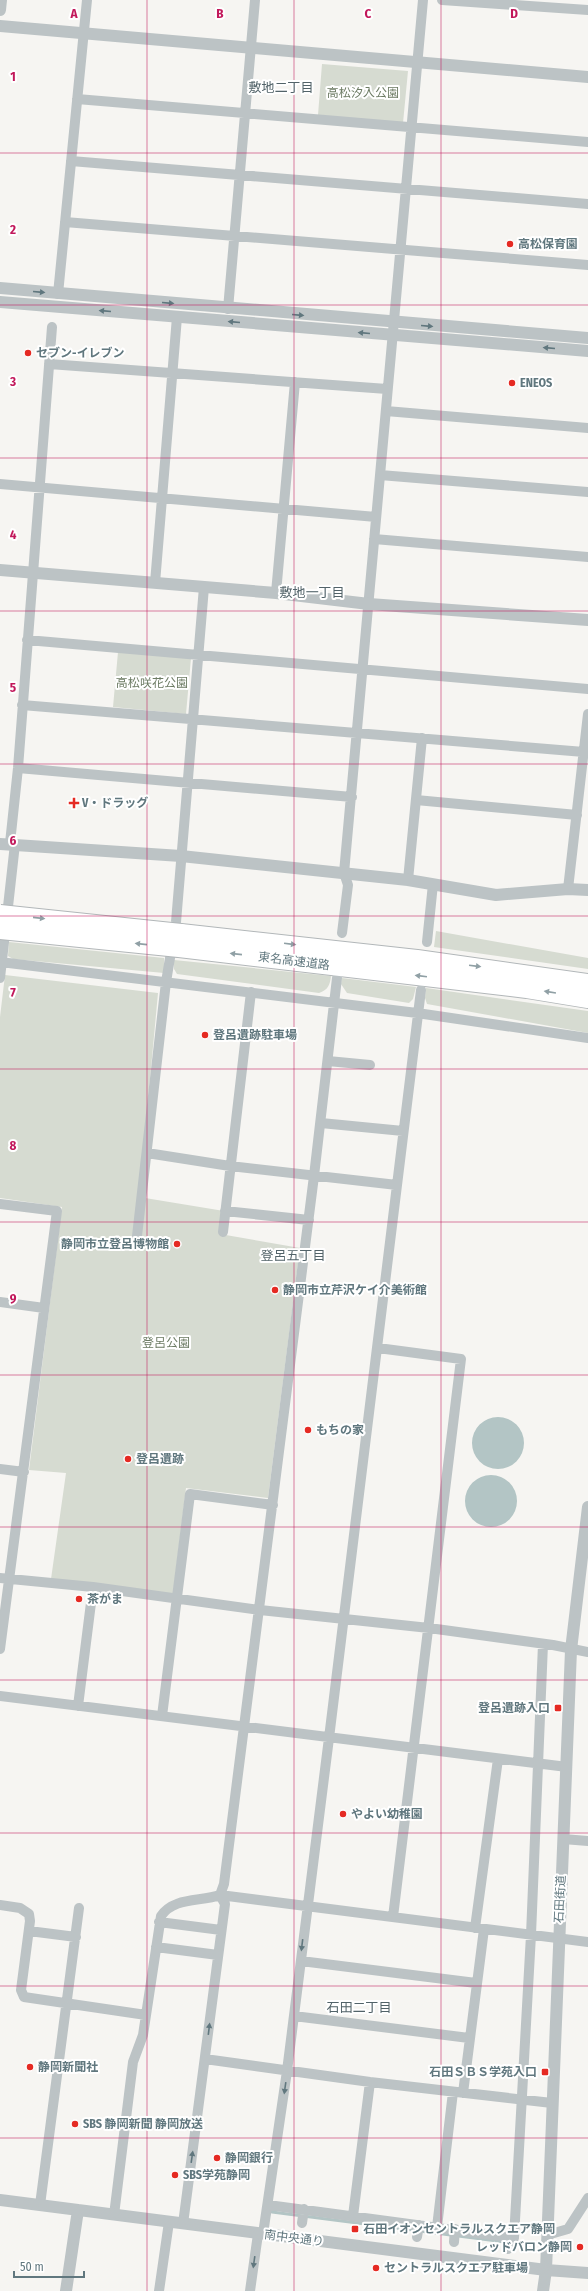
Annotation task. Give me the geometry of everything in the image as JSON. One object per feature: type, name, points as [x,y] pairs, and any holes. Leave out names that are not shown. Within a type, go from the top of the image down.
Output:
[{"type":"highway","name":"東名高速道路","points":[[0,914],[588,999]]},
{"type":"highway","name":"東名高速道路","points":[[0,930],[180,940],[409,958],[588,983]]},
{"type":"street","points":[[0,10],[1,0]]},
{"type":"street","points":[[58,294],[87,0]]},
{"type":"street","points":[[228,309],[255,0]]},
{"type":"street","points":[[342,933],[348,885],[344,873],[358,733],[387,389],[407,188],[423,0]]},
{"type":"street","points":[[442,0],[588,10]]},
{"type":"street","points":[[0,26],[418,61],[588,77]]},
{"type":"street","points":[[77,99],[244,115],[588,142]]},
{"type":"street","points":[[71,161],[588,204]]},
{"type":"street","points":[[65,222],[588,265]]},
{"type":"street","points":[[0,288],[228,309],[588,352]]},
{"type":"street","points":[[0,302],[177,317],[588,338]]},
{"type":"street","points":[[155,583],[177,317]]},
{"type":"street","points":[[0,978],[8,844],[18,768],[52,327]]},
{"type":"street","points":[[49,364],[387,389]]},
{"type":"street","points":[[276,593],[295,382]]},
{"type":"street","points":[[386,411],[588,428]]},
{"type":"street","points":[[380,475],[588,492]]},
{"type":"street","points":[[0,484],[376,517]]},
{"type":"street","points":[[374,539],[588,557]]},
{"type":"street","points":[[0,570],[33,574],[276,593],[368,604],[588,620]]},
{"type":"street","points":[[137,1236],[166,982],[176,922],[204,587]]},
{"type":"street","points":[[27,640],[363,668],[588,690]]},
{"type":"street","points":[[22,705],[192,718],[584,752]]},
{"type":"street","points":[[568,888],[588,714]]},
{"type":"street","points":[[408,880],[422,738]]},
{"type":"street","points":[[18,768],[352,797]]},
{"type":"street","points":[[416,800],[577,815]]},
{"type":"street","points":[[8,844],[181,856],[344,873],[408,880],[496,895],[568,888],[588,890]]},
{"type":"street","points":[[427,942],[433,884]]},
{"type":"street","points":[[1,962],[417,1013],[588,1038]]},
{"type":"street","points":[[183,2224],[225,1904],[220,1895],[224,1884],[260,1610],[321,1123],[337,978]]},
{"type":"street","points":[[250,2291],[261,2234],[266,2219],[287,2071],[378,1348],[417,1013],[421,990]]},
{"type":"street","points":[[223,1232],[252,992]]},
{"type":"street","points":[[328,1061],[370,1065]]},
{"type":"street","points":[[321,1123],[403,1131]]},
{"type":"street","points":[[147,1153],[230,1166],[397,1185]]},
{"type":"street","points":[[0,1204],[57,1211],[24,1472],[5,1578],[0,1649]]},
{"type":"street","points":[[225,1211],[309,1220]]},
{"type":"street","points":[[0,1302],[44,1308]]},
{"type":"street","points":[[378,1348],[461,1359],[393,1917]]},
{"type":"street","points":[[0,1469],[24,1472]]},
{"type":"street","points":[[162,1716],[190,1494],[273,1505]]},
{"type":"street","name":"石田街道","points":[[543,2291],[546,2270],[558,1938],[572,1650],[588,1507]]},
{"type":"street","points":[[5,1578],[93,1587],[344,1620],[429,1628],[588,1652]]},
{"type":"street","points":[[78,1706],[93,1587]]},
{"type":"street","points":[[268,2205],[514,2238],[523,2099],[539,1764],[543,1644]]},
{"type":"street","points":[[0,1696],[567,1767]]},
{"type":"street","points":[[437,2227],[458,2092],[469,2038],[476,1983],[479,1928],[498,1759]]},
{"type":"street","points":[[563,1839],[588,1841]]},
{"type":"street","points":[[114,2215],[133,2062],[143,2035],[159,1922],[169,1907],[220,1895],[588,1942]]},
{"type":"street","points":[[0,1905],[26,1910],[30,1921],[22,1995],[26,1998],[146,2015]]},
{"type":"street","points":[[40,2205],[79,1908]]},
{"type":"street","points":[[159,1922],[221,1930]]},
{"type":"street","points":[[29,1931],[76,1937]]},
{"type":"street","points":[[156,1947],[218,1955]]},
{"type":"street","points":[[301,1961],[476,1983]]},
{"type":"street","points":[[294,2016],[469,2038]]},
{"type":"street","points":[[205,2059],[370,2082],[552,2102]]},
{"type":"street","points":[[353,2216],[370,2082]]},
{"type":"street","points":[[547,2235],[568,2229],[588,2198]]},
{"type":"street","name":"南中央通り","points":[[0,2200],[546,2270],[588,2273]]},
{"type":"street","points":[[302,2223],[304,2209]]},
{"type":"street","points":[[66,2291],[78,2210]]},
{"type":"street","points":[[159,2291],[169,2222]]},
{"type":"street","points":[[417,2238],[419,2225]]},
{"type":"street","points":[[454,2242],[455,2230]]},
{"type":"street","points":[[508,2249],[510,2237]]},
{"type":"green space","name":"高松汐入公園","points":[[322,64],[408,71],[403,123],[318,115]]},
{"type":"green space","name":"高松咲花公園","points":[[118,652],[191,658],[186,714],[113,707]]},
{"type":"green space","points":[[436,931],[588,958],[588,969],[434,947]]},
{"type":"green space","points":[[9,942],[164,958],[164,973],[13,959],[8,956]]},
{"type":"green space","points":[[174,960],[331,976],[328,987],[319,993],[177,974],[174,969]]},
{"type":"green space","name":"登呂公園","points":[[5,975],[158,993],[139,1197],[224,1211],[220,1234],[300,1248],[268,1498],[186,1488],[173,1594],[51,1579],[66,1473],[29,1470],[62,1207],[0,1198],[0,1017]]},
{"type":"green space","points":[[342,978],[416,987],[413,999],[409,1003],[347,993],[341,984]]},
{"type":"green space","points":[[426,988],[588,1011],[588,1033],[427,1004],[425,998]]},
{"type":"shaded area","points":[[493,1417],[503,1417],[517,1424],[524,1438],[524,1448],[517,1462],[503,1469],[493,1469],[483,1465],[476,1458],[472,1448],[472,1438],[476,1428],[483,1421]]},
{"type":"shaded area","points":[[486,1475],[496,1475],[510,1482],[517,1496],[517,1506],[510,1520],[496,1527],[486,1527],[476,1523],[469,1516],[465,1506],[465,1496],[469,1486],[476,1479]]},
{"type":"waterway","points":[[272,2212],[505,2242]]},
{"type":"place","name":"高松保育園","points":[[510,244]]},
{"type":"place","name":"セブン-イレブン","points":[[28,353]]},
{"type":"place","name":"ENEOS","points":[[512,383]]},
{"type":"place","name":"V・ドラッグ","points":[[74,803]]},
{"type":"place","name":"登呂遺跡駐車場","points":[[205,1035]]},
{"type":"place","name":"静岡市立登呂博物館","points":[[177,1244]]},
{"type":"place","name":"静岡市立芹沢ケイ介美術館","points":[[275,1290]]},
{"type":"place","name":"もちの家","points":[[308,1430]]},
{"type":"place","name":"登呂遺跡","points":[[128,1459]]},
{"type":"place","name":"茶がま","points":[[79,1599]]},
{"type":"place","name":"登呂遺跡入口","points":[[558,1708]]},
{"type":"place","name":"やよい幼稚園","points":[[343,1814]]},
{"type":"place","name":"静岡新聞社","points":[[30,2067]]},
{"type":"place","name":"石田ＳＢＳ学苑入口","points":[[545,2072]]},
{"type":"place","name":"SBS 静岡新聞 静岡放送","points":[[75,2124]]},
{"type":"place","name":"静岡銀行","points":[[217,2158]]},
{"type":"place","name":"SBS学苑静岡","points":[[175,2175]]},
{"type":"place","name":"石田イオンセントラルスクエア静岡","points":[[355,2229]]},
{"type":"place","name":"レッドバロン静岡","points":[[580,2247]]},
{"type":"place","name":"セントラルスクエア駐車場","points":[[376,2268]]},
{"type":"district","name":"敷地二丁目","points":[[281,87]]},
{"type":"district","name":"敷地一丁目","points":[[312,592]]},
{"type":"district","name":"登呂五丁目","points":[[293,1255]]},
{"type":"district","name":"石田二丁目","points":[[359,2007]]}]
